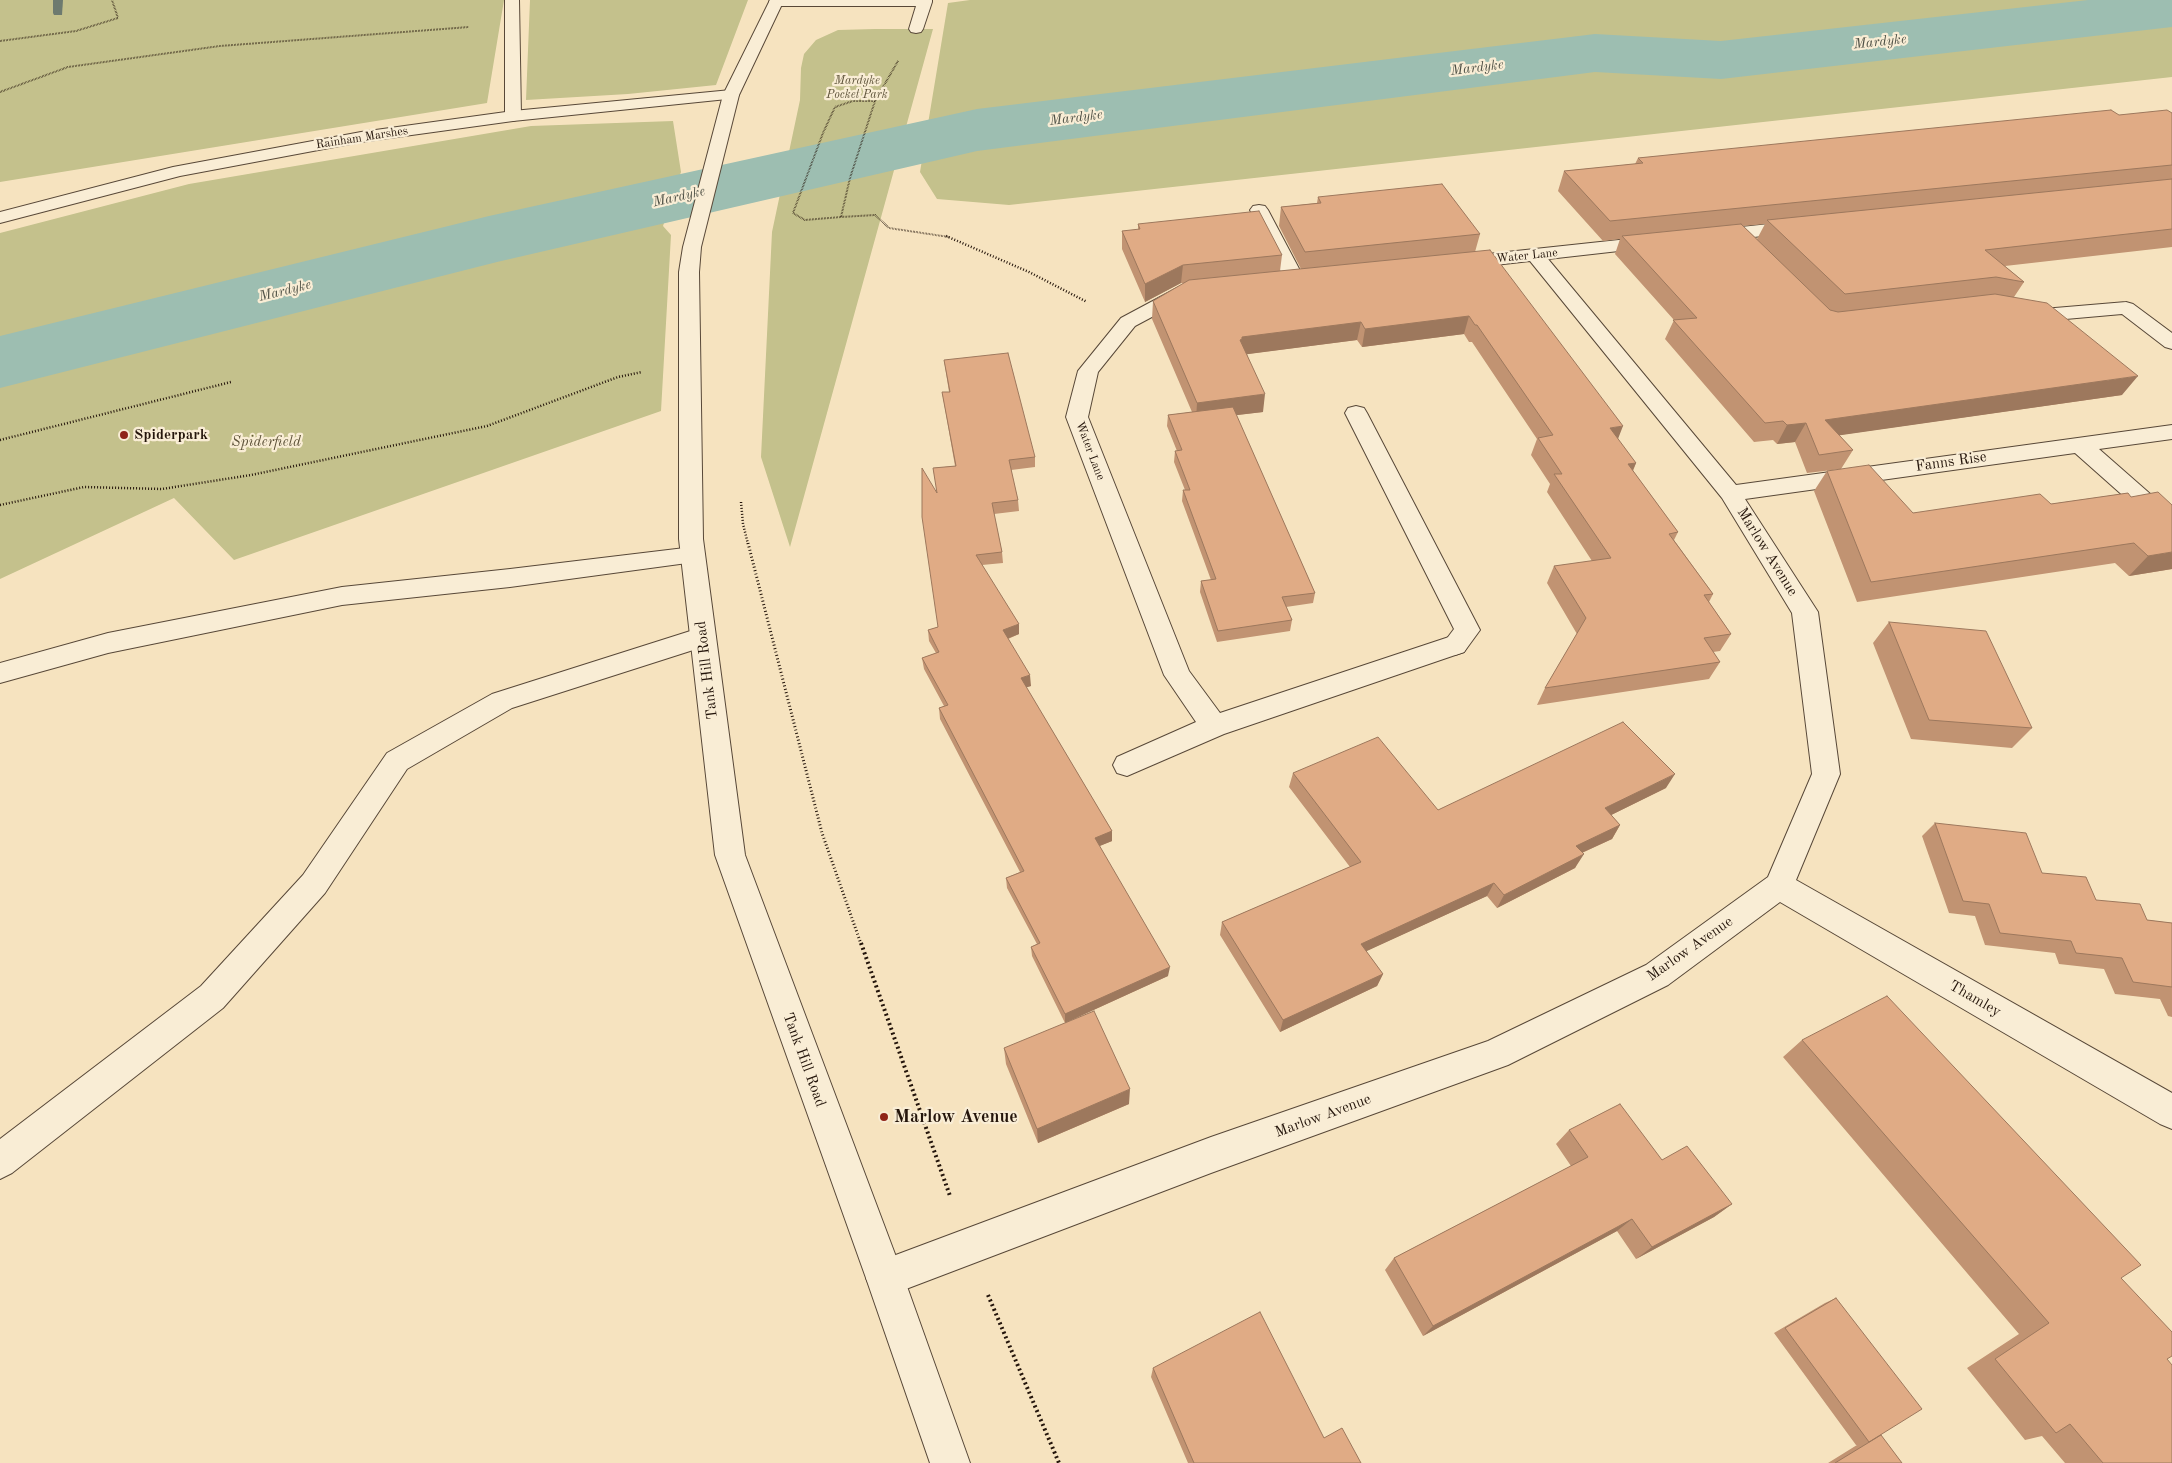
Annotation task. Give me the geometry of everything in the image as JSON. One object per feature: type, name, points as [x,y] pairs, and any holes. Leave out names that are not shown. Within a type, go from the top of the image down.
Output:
[{"type":"street","points":[[512,0],[514,116]]},
{"type":"street","name":"Tank Hill Road","points":[[916,29],[925,1],[777,1],[731,94],[692,248],[689,272],[692,539],[730,855],[885,1278],[950,1463]]},
{"type":"street","name":"Rainham Marshes","points":[[0,218],[178,171],[361,137],[514,116],[731,94]]},
{"type":"street","points":[[1258,210],[1295,280]]},
{"type":"street","name":"Water Lane","points":[[1439,265],[1680,240],[1745,240],[1817,225]]},
{"type":"street","name":"Marlow Avenue","points":[[885,1278],[1211,1156],[1496,1054],[1657,975],[1779,886],[1826,774],[1805,612],[1730,493],[1535,255]]},
{"type":"street","name":"Water Lane","points":[[1201,289],[1182,291],[1128,322],[1088,371],[1077,417],[1177,675],[1214,726]]},
{"type":"street","points":[[2008,310],[2043,315],[2126,308],[2172,343]]},
{"type":"street","points":[[1127,765],[1214,726],[1456,645],[1467,630],[1356,413]]},
{"type":"street","name":"Fanns Rise","points":[[1730,493],[2172,432]]},
{"type":"street","points":[[2080,444],[2172,526]]},
{"type":"street","points":[[0,673],[108,643],[342,596],[460,584],[693,555]]},
{"type":"street","points":[[0,1160],[212,997],[314,884],[397,761],[502,701],[703,637]]},
{"type":"street","name":"Thamley","points":[[1779,886],[2172,1112]]},
{"type":"path","points":[[0,41],[76,31],[118,18],[112,0]]},
{"type":"path","points":[[0,92],[68,67],[220,46],[469,27]]},
{"type":"path","points":[[841,217],[850,178],[874,101],[916,29]]},
{"type":"path","points":[[874,101],[853,101],[835,108],[823,133],[793,213],[805,220],[875,215],[888,228],[945,235],[1029,272],[1128,322]]},
{"type":"path","points":[[0,505],[84,487],[162,489],[261,473],[488,426],[618,377],[690,364]]},
{"type":"path","points":[[0,440],[231,382]]},
{"type":"path","points":[[741,496],[743,524],[822,833],[968,1246],[1059,1463]]},
{"type":"green space","points":[[0,0],[504,0],[487,103],[0,182]]},
{"type":"green space","points":[[530,0],[748,0],[716,85],[628,94],[526,100]]},
{"type":"green space","points":[[970,0],[2142,0],[2172,10],[2172,77],[1009,205],[937,199],[920,172],[948,3]]},
{"type":"green space","name":"Mardyke Pocket Park","points":[[933,29],[790,547],[761,457],[772,232],[800,100],[801,68],[804,54],[816,40],[838,30]]},
{"type":"green space","name":"Spiderfield","points":[[673,121],[681,172],[663,226],[671,235],[661,411],[234,560],[174,498],[0,579],[0,233],[189,184],[531,126]]},
{"type":"building","points":[[2111,110],[2119,115],[2167,110],[2172,113],[2172,165],[1610,221],[1564,171],[1643,163],[1638,158]]},
{"type":"building","points":[[2172,179],[2172,229],[1985,250],[2024,282],[1996,277],[1845,294],[1767,220]]},
{"type":"building","points":[[1442,184],[1480,234],[1305,252],[1281,207],[1321,203],[1318,197]]},
{"type":"building","points":[[1259,211],[1282,255],[1183,265],[1145,284],[1122,231],[1140,229],[1138,224]]},
{"type":"building","points":[[1741,224],[1830,310],[1838,312],[1995,294],[2047,303],[2138,376],[1825,420],[1853,450],[1819,455],[1806,423],[1787,425],[1783,421],[1765,423],[1673,320],[1697,318],[1622,236]]},
{"type":"building","points":[[1490,250],[1623,426],[1610,428],[1636,463],[1628,464],[1678,532],[1669,534],[1713,594],[1704,595],[1731,634],[1704,638],[1720,662],[1545,688],[1586,618],[1554,566],[1611,558],[1554,474],[1562,474],[1538,438],[1553,435],[1469,316],[1365,329],[1361,322],[1242,337],[1240,340],[1265,394],[1197,403],[1153,301],[1189,280]]},
{"type":"building","points":[[1008,353],[1035,457],[1009,460],[1018,500],[992,503],[1002,552],[976,555],[1019,624],[1003,630],[1030,675],[1021,678],[1112,831],[1095,838],[1170,967],[1065,1014],[1031,947],[1040,943],[1006,878],[1024,871],[939,708],[948,705],[922,658],[939,652],[928,630],[938,627],[922,517],[922,468],[937,493],[933,468],[956,466],[942,392],[950,392],[944,360]]},
{"type":"building","points":[[1233,407],[1315,593],[1282,597],[1292,620],[1218,631],[1201,581],[1216,579],[1183,490],[1190,490],[1175,451],[1182,450],[1168,415]]},
{"type":"building","points":[[1869,465],[1913,513],[2040,494],[2051,504],[2128,493],[2131,497],[2158,492],[2172,505],[2172,552],[2148,556],[2134,543],[1871,582],[1827,471]]},
{"type":"building","points":[[1889,622],[1986,631],[2032,728],[1929,720]]},
{"type":"building","points":[[1623,722],[1675,774],[1605,808],[1620,825],[1576,846],[1584,854],[1504,895],[1494,883],[1361,944],[1383,974],[1283,1020],[1222,922],[1361,862],[1293,773],[1378,737],[1438,810]]},
{"type":"building","points":[[1935,823],[2026,833],[2042,873],[2086,877],[2096,900],[2140,904],[2147,920],[2172,923],[2172,987],[2133,982],[2122,958],[2076,953],[2071,941],[2000,933],[1989,904],[1963,901]]},
{"type":"building","points":[[1887,996],[2141,1265],[2121,1278],[2172,1332],[2172,1356],[2167,1359],[2172,1365],[2172,1463],[2103,1463],[2070,1424],[2056,1433],[1995,1359],[2049,1323],[1802,1040]]},
{"type":"building","points":[[1094,1011],[1130,1089],[1037,1129],[1004,1048]]},
{"type":"building","points":[[1620,1104],[1662,1160],[1687,1146],[1732,1204],[1652,1247],[1632,1219],[1433,1326],[1394,1258],[1588,1157],[1569,1130]]},
{"type":"building","points":[[1836,1298],[1922,1409],[1869,1442],[1785,1328]]},
{"type":"building","points":[[1260,1312],[1324,1438],[1342,1428],[1361,1463],[1194,1463],[1153,1368]]},
{"type":"building","points":[[1881,1435],[1902,1463],[1835,1463]]},
{"type":"waterway","points":[[58,0],[58,13]]},
{"type":"waterway","name":"Mardyke","points":[[0,362],[489,240],[977,130],[1595,53],[1721,60],[2172,9]]},
{"type":"place","name":"Spiderpark","points":[[124,435]]},
{"type":"place","name":"Marlow Avenue","points":[[884,1117]]}]
